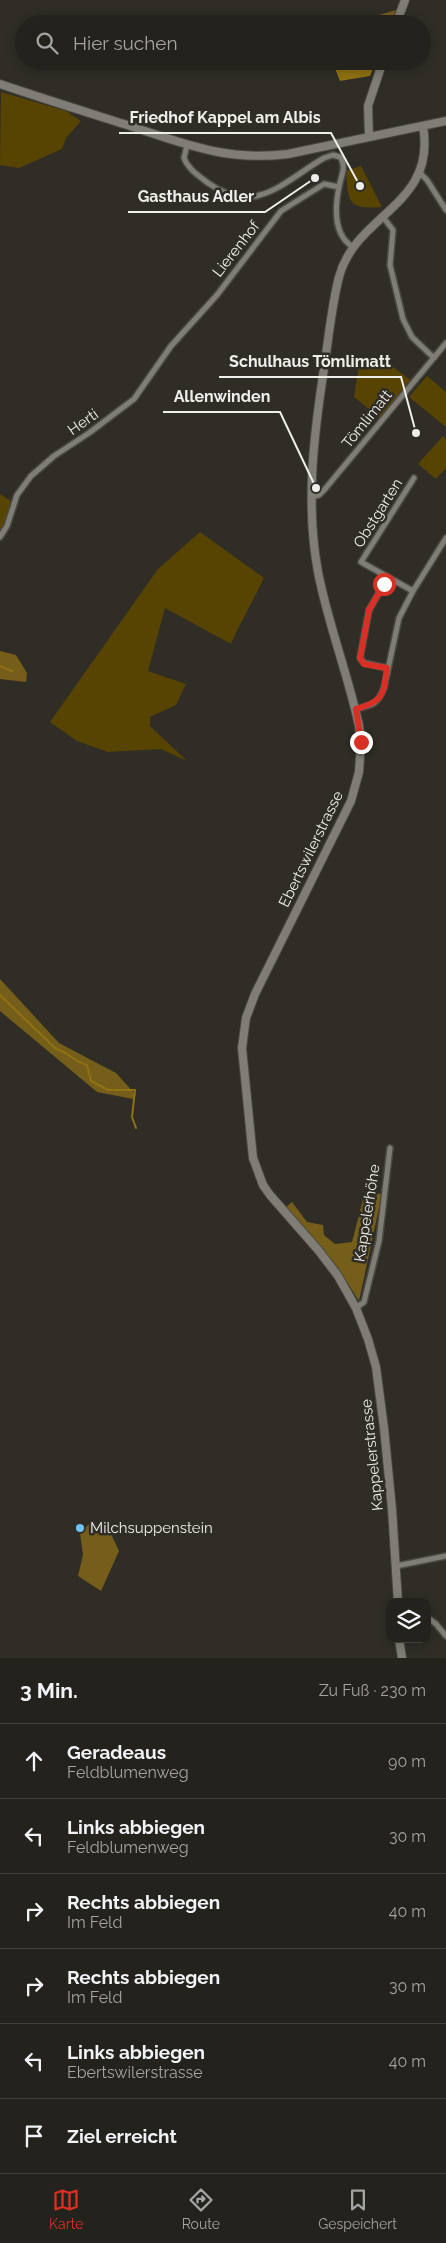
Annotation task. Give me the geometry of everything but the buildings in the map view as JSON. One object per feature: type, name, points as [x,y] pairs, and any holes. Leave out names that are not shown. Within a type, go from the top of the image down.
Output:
[{"type":"street","points":[[399,15],[405,0]]},
{"type":"street","points":[[369,137],[368,106],[380,70]]},
{"type":"street","points":[[0,84],[187,145],[236,156],[268,156],[446,121]]},
{"type":"street","name":"Ebertswilerstrasse","points":[[356,1308],[330,1264],[277,1205],[257,1172],[250,1143],[242,1048],[246,1018],[255,994],[344,815],[356,786],[359,772],[361,742],[356,709],[321,586],[314,539],[311,497],[316,421],[339,275],[353,247],[409,191],[420,173],[425,152],[423,126]]},
{"type":"street","name":"Lierenhof","points":[[187,145],[184,158],[191,169],[213,186],[233,195],[249,197],[264,194],[287,183],[321,160],[333,155],[340,157],[344,162],[339,187],[338,230],[346,242],[353,247]]},
{"type":"street","points":[[420,173],[427,180],[446,210]]},
{"type":"street","name":"Lierenhof","points":[[186,329],[217,295],[281,211],[324,184],[339,187]]},
{"type":"street","points":[[383,217],[393,230],[390,265],[403,319],[412,336],[434,358]]},
{"type":"street","name":"Herti","points":[[0,537],[7,526],[17,495],[31,476],[54,456],[89,433],[134,399],[166,352],[186,329]]},
{"type":"street","name":"Tömlimatt","points":[[311,497],[319,495],[326,489],[446,342]]},
{"type":"street","name":"Obstgarten","points":[[413,591],[362,562],[414,478]]},
{"type":"street","points":[[356,709],[372,704],[379,699],[384,688],[399,618],[413,591],[446,538]]},
{"type":"street","points":[[384,584],[369,610],[360,658],[364,664],[387,668]]},
{"type":"street","name":"Kappelerhöhe","points":[[356,1308],[364,1302],[379,1241],[390,1148]]},
{"type":"street","name":"Kappelerstrasse","points":[[356,1308],[372,1353],[378,1383],[390,1490],[398,1598]]},
{"type":"street","points":[[396,1566],[446,1556]]},
{"type":"street","points":[[431,1620],[446,1636]]},
{"type":"street","points":[[400,1643],[402,1658]]},
{"type":"shaded area","points":[[396,10],[394,15],[379,15]]},
{"type":"shaded area","points":[[336,70],[372,70],[370,76],[340,81]]},
{"type":"shaded area","points":[[1,92],[66,111],[81,121],[66,138],[62,149],[19,168],[0,165]]},
{"type":"shaded area","points":[[361,166],[382,207],[362,207],[352,202],[349,197],[346,171]]},
{"type":"shaded area","points":[[370,357],[387,362],[410,380],[380,418],[354,397],[360,358]]},
{"type":"shaded area","points":[[427,376],[446,392],[446,427],[409,397]]},
{"type":"shaded area","points":[[443,436],[446,439],[446,468],[436,479],[418,464]]},
{"type":"shaded area","points":[[0,494],[14,503],[0,536]]},
{"type":"shaded area","points":[[200,532],[264,578],[231,644],[165,608],[148,671],[186,684],[176,705],[150,717],[150,726],[187,761],[161,749],[108,752],[77,741],[50,722],[158,569]]},
{"type":"shaded area","points":[[0,651],[16,655],[27,673],[26,682],[0,679]]},
{"type":"shaded area","points":[[0,979],[59,1043],[116,1073],[136,1095],[133,1099],[97,1092],[0,1011]]},
{"type":"shaded area","points":[[365,1192],[382,1194],[359,1301],[345,1279],[285,1208],[292,1202],[307,1222],[323,1225],[324,1235],[335,1244],[352,1242]]},
{"type":"shaded area","points":[[90,1523],[111,1534],[119,1551],[101,1591],[78,1576],[83,1555],[80,1533]]},
{"type":"waterway","points":[[0,666],[12,671]]},
{"type":"waterway","points":[[0,995],[56,1049],[87,1065],[91,1081],[108,1090],[135,1090],[132,1117],[136,1128]]},
{"type":"place","name":"Gasthaus Adler","points":[[315,178]]},
{"type":"place","name":"Friedhof Kappel am Albis","points":[[360,186]]},
{"type":"place","name":"Schulhaus Tömlimatt","points":[[416,433]]},
{"type":"place","name":"Allenwinden","points":[[316,488]]},
{"type":"place","name":"Milchsuppenstein","points":[[80,1528]]},
{"type":"route","points":[[361,742],[356,709],[372,704],[379,699],[384,688],[387,668],[364,664],[360,658],[369,610],[384,584]]}]
